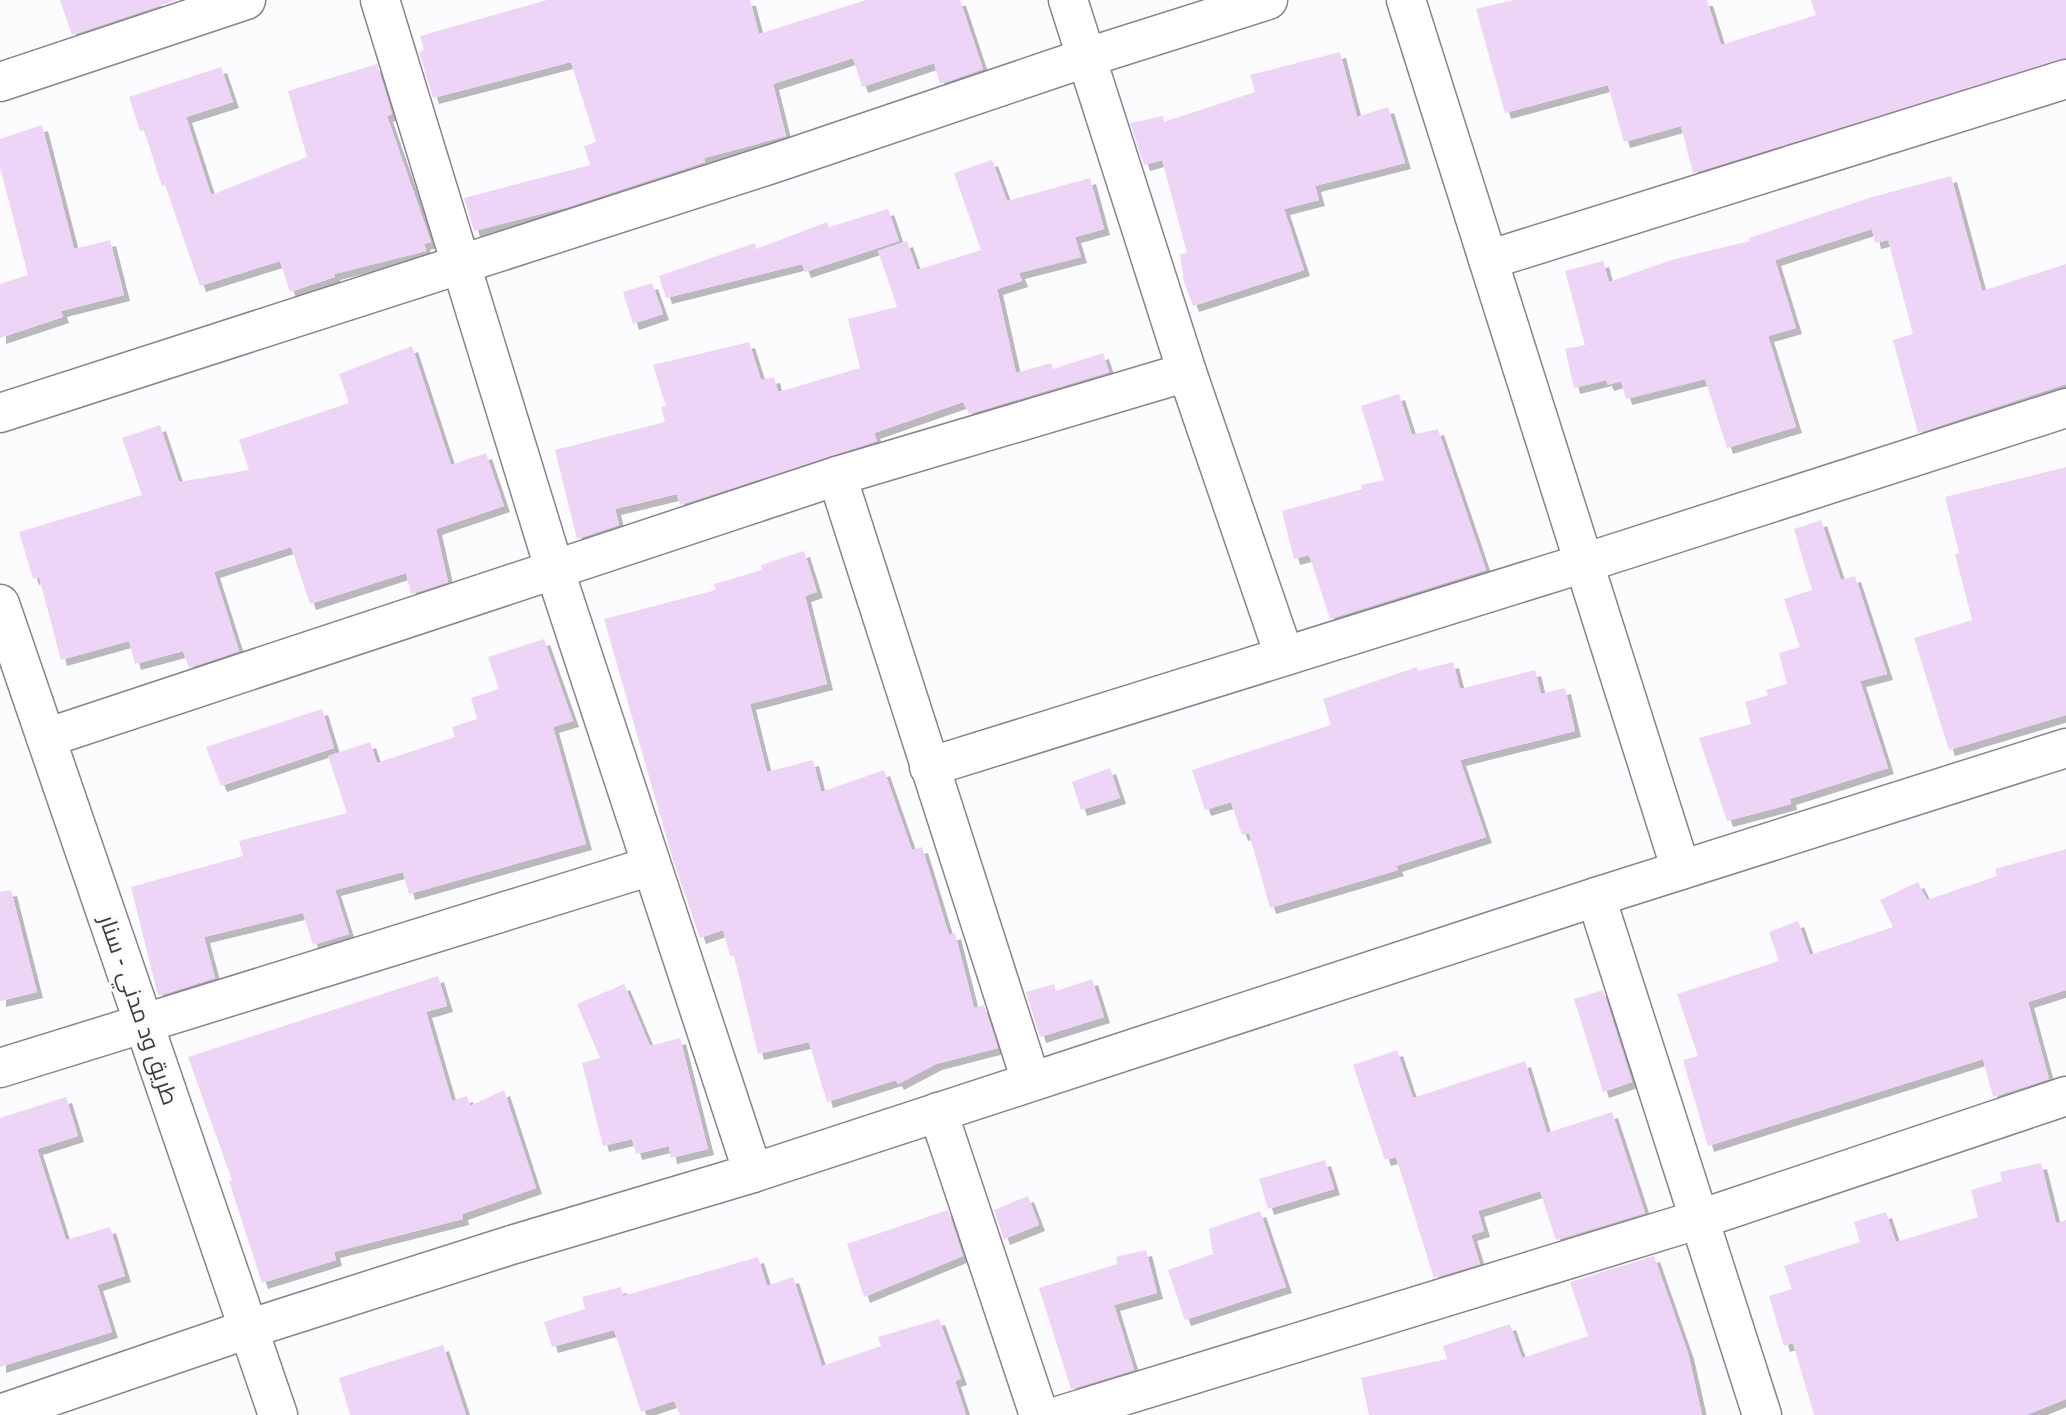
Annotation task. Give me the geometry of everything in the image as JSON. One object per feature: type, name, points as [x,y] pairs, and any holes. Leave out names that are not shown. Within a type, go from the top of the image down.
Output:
[{"type":"street","points":[[0,82],[246,0]]},
{"type":"street","points":[[380,0],[554,568],[753,1172]]},
{"type":"street","points":[[1068,0],[1187,372],[1284,655]]},
{"type":"street","points":[[0,413],[778,162],[1088,57],[1268,0]]},
{"type":"street","points":[[1406,0],[1681,870]]},
{"type":"street","points":[[1488,260],[2066,79]]},
{"type":"street","points":[[46,738],[837,476],[1187,372]]},
{"type":"street","points":[[929,766],[1584,562],[2066,408]]},
{"type":"street","points":[[837,476],[1031,1080]]},
{"type":"street","name":"طريق ود مدني - سنار","points":[[0,604],[278,1415]]},
{"type":"street","points":[[0,1414],[248,1329],[753,1172],[1596,897],[2066,748]]},
{"type":"street","points":[[0,1069],[143,1022],[651,866]]},
{"type":"street","points":[[1596,897],[1762,1415]]},
{"type":"street","points":[[1062,1415],[1700,1219],[2066,1096]]},
{"type":"street","points":[[938,1112],[1039,1415]]},
{"type":"building","points":[[60,0],[177,0],[72,35]]},
{"type":"building","points":[[547,0],[750,0],[759,34],[866,0],[960,0],[983,69],[940,84],[934,63],[862,87],[853,58],[773,84],[786,136],[704,158],[705,162],[568,207],[474,231],[464,198],[590,165],[584,146],[596,142],[571,62],[433,98],[419,52],[424,50],[420,36]]},
{"type":"building","points":[[1514,0],[1707,0],[1721,45],[1816,15],[1811,0],[2066,0],[2066,58],[1693,173],[1681,126],[1624,142],[1608,85],[1505,113],[1476,9]]},
{"type":"building","points":[[1340,52],[1357,117],[1388,107],[1405,163],[1315,186],[1319,200],[1284,209],[1304,270],[1193,306],[1184,282],[1180,254],[1187,253],[1162,160],[1144,165],[1130,123],[1163,116],[1164,122],[1255,92],[1250,75]]},
{"type":"building","points":[[377,64],[392,114],[387,116],[431,242],[424,244],[426,251],[334,274],[335,277],[290,292],[280,261],[200,286],[165,185],[162,186],[144,130],[140,131],[129,97],[221,67],[233,102],[186,117],[211,195],[307,157],[288,91]]},
{"type":"building","points":[[42,125],[74,249],[110,240],[124,295],[61,311],[63,317],[0,338],[0,284],[28,275],[0,167],[0,139]]},
{"type":"building","points":[[992,160],[1007,201],[1090,178],[1104,229],[1075,237],[1081,257],[1019,273],[1022,281],[997,289],[1016,373],[1051,363],[1053,369],[1103,353],[1109,372],[969,414],[963,402],[874,433],[877,441],[680,505],[677,494],[615,509],[619,525],[577,539],[555,450],[665,422],[661,407],[666,406],[653,365],[749,342],[761,380],[774,377],[778,392],[860,368],[848,319],[897,307],[878,251],[907,241],[917,270],[981,250],[954,173]]},
{"type":"building","points":[[1951,176],[1982,291],[2066,264],[2066,384],[1918,433],[1893,340],[1913,334],[1888,240],[1875,243],[1872,229],[1775,260],[1796,328],[1768,336],[1796,427],[1727,448],[1705,379],[1626,399],[1621,381],[1608,385],[1606,380],[1574,388],[1565,349],[1585,345],[1565,271],[1603,261],[1609,282],[1671,260],[1750,241],[1749,238],[1872,197]]},
{"type":"building","points":[[888,209],[899,241],[805,272],[802,264],[666,298],[659,276],[755,243],[756,249],[827,222],[829,227]]},
{"type":"building","points":[[652,283],[663,314],[633,324],[623,292]]},
{"type":"building","points":[[412,346],[451,465],[486,453],[504,506],[436,529],[448,582],[411,594],[406,573],[310,604],[291,547],[214,572],[239,651],[189,668],[183,651],[135,664],[129,641],[61,660],[39,577],[33,579],[19,532],[142,495],[122,438],[160,425],[179,482],[249,470],[239,440],[349,403],[339,374]]},
{"type":"building","points":[[1399,394],[1412,435],[1438,429],[1486,570],[1330,619],[1309,555],[1294,559],[1282,511],[1362,489],[1361,485],[1384,480],[1361,406]]},
{"type":"building","points":[[2066,467],[2066,715],[1949,750],[1914,638],[1972,620],[1955,554],[1959,553],[1945,497]]},
{"type":"building","points":[[1821,520],[1841,580],[1855,576],[1887,674],[1860,681],[1888,768],[1790,799],[1791,804],[1727,821],[1699,738],[1751,724],[1745,702],[1768,695],[1766,690],[1787,684],[1779,653],[1800,647],[1784,599],[1812,590],[1794,529]]},
{"type":"building","points":[[804,551],[817,592],[805,596],[827,684],[750,704],[767,772],[813,760],[821,792],[884,770],[912,850],[922,847],[949,935],[955,933],[974,1008],[984,1005],[998,1048],[936,1064],[898,1084],[896,1080],[827,1102],[809,1042],[758,1054],[734,956],[730,956],[723,930],[700,938],[672,857],[604,619],[716,590],[714,584],[762,570],[761,565]]},
{"type":"building","points":[[544,639],[573,721],[553,727],[586,844],[409,894],[403,872],[335,890],[349,934],[313,945],[303,913],[204,937],[215,978],[158,996],[131,887],[243,856],[239,841],[347,813],[328,756],[370,742],[377,763],[455,737],[452,727],[477,719],[471,698],[499,689],[488,657]]},
{"type":"building","points":[[1453,662],[1460,689],[1535,670],[1541,694],[1565,688],[1575,731],[1460,760],[1486,837],[1396,866],[1398,870],[1270,908],[1249,833],[1242,835],[1231,802],[1205,810],[1192,770],[1331,725],[1323,699],[1417,667],[1418,671]]},
{"type":"building","points":[[322,709],[334,748],[221,786],[206,747]]},
{"type":"building","points":[[1110,768],[1120,798],[1081,810],[1072,782]]},
{"type":"building","points":[[2066,849],[2066,990],[2028,1002],[2049,1079],[1993,1097],[1983,1059],[1708,1146],[1683,1060],[1698,1056],[1677,994],[1779,961],[1769,932],[1798,921],[1810,955],[1893,927],[1880,900],[1918,882],[1927,900],[1997,876],[1995,869]]},
{"type":"building","points":[[11,890],[37,992],[0,1001],[0,892]]},
{"type":"building","points":[[438,976],[447,1006],[426,1012],[452,1101],[467,1096],[470,1106],[504,1090],[536,1188],[462,1214],[463,1219],[334,1252],[336,1260],[262,1283],[229,1181],[232,1180],[188,1057]]},
{"type":"building","points":[[1092,979],[1104,1017],[1040,1037],[1026,992],[1054,984],[1056,991]]},
{"type":"building","points":[[624,984],[650,1046],[680,1038],[708,1149],[671,1158],[669,1146],[636,1154],[632,1139],[603,1146],[582,1063],[600,1058],[577,1004]]},
{"type":"building","points":[[1603,990],[1632,1082],[1603,1092],[1574,999]]},
{"type":"building","points":[[1397,1050],[1413,1098],[1525,1061],[1547,1133],[1612,1112],[1645,1213],[1556,1240],[1540,1191],[1478,1211],[1484,1231],[1471,1235],[1480,1264],[1434,1278],[1396,1157],[1385,1160],[1353,1065]]},
{"type":"building","points":[[66,1097],[78,1136],[37,1149],[66,1240],[110,1227],[125,1276],[97,1285],[112,1332],[0,1367],[0,1118]]},
{"type":"building","points":[[1325,1160],[1334,1189],[1268,1209],[1259,1179]]},
{"type":"building","points":[[2041,1163],[2056,1223],[2066,1220],[2066,1399],[2026,1415],[1814,1415],[1793,1343],[1784,1346],[1769,1296],[1792,1289],[1784,1266],[1860,1242],[1854,1222],[1886,1212],[1896,1242],[1978,1217],[1971,1190],[2002,1181],[2000,1172]]},
{"type":"building","points":[[1028,1196],[1039,1225],[1004,1239],[994,1210]]},
{"type":"building","points":[[948,1210],[963,1256],[864,1297],[847,1244]]},
{"type":"building","points":[[1260,1211],[1286,1287],[1185,1320],[1168,1270],[1213,1254],[1209,1229]]},
{"type":"building","points":[[1146,1250],[1157,1293],[1114,1305],[1134,1370],[1071,1389],[1039,1288],[1117,1264],[1116,1257]]},
{"type":"building","points":[[1654,1256],[1688,1353],[1702,1415],[1369,1415],[1361,1378],[1447,1359],[1443,1346],[1510,1324],[1522,1358],[1588,1336],[1570,1282]]},
{"type":"building","points":[[758,1257],[767,1286],[793,1277],[822,1366],[881,1346],[878,1337],[939,1319],[961,1379],[955,1381],[966,1415],[680,1415],[674,1401],[641,1412],[614,1330],[552,1347],[544,1322],[585,1309],[582,1297],[621,1287],[623,1296]]},
{"type":"building","points":[[443,1345],[466,1415],[350,1415],[339,1378]]}]
